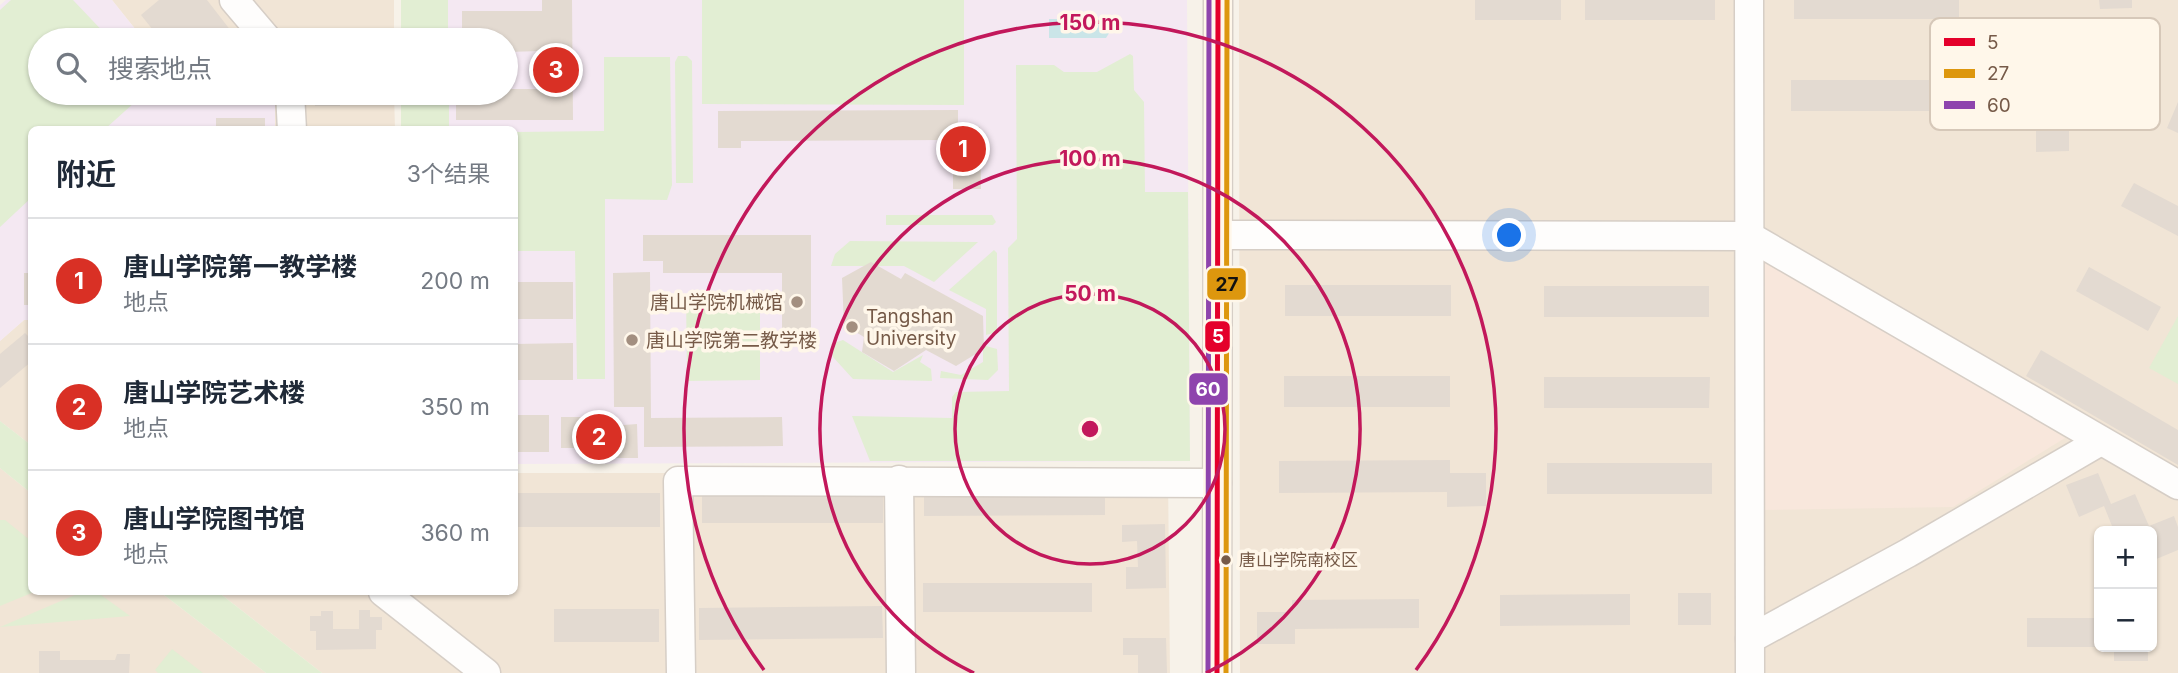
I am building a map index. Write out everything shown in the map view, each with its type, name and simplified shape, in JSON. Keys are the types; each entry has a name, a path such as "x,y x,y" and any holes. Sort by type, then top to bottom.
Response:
{"street":[{"path":"234,0 258,28"},
{"path":"1217,673 1218,0"},
{"path":"1749,0 1750,673"},
{"path":"291,105 292,126"},
{"path":"1219,235 1749,236 2099,442 2178,485"},
{"path":"1750,639 1932,539 2099,442"},
{"path":"899,480 901,673"},
{"path":"681,673 678,481 1217,483"},
{"path":"387,595 486,673"}],"shaded area":[{"path":"6,0 112,0 134,28 28,28 28,105 275,105 275,126 28,126 28,320 24,320 0,341 0,5"},
{"path":"112,0 394,0 394,28 134,28"},
{"name":"Tangshan University","path":"401,0 1187,0 1190,461 518,464 518,126 401,126 401,105 518,105 518,28 401,28"},
{"path":"1239,0 2178,0 2178,673 1240,673"},
{"path":"274,105 394,105 395,126 275,126"},
{"path":"1762,250 2065,438 1953,507 1759,510"},
{"path":"24,320 28,320 28,443 0,421 0,341"},
{"path":"0,468 28,491 28,595 164,595 266,673 0,673"},
{"path":"518,473 1168,473 1170,673 322,673 222,595 518,595"}],"green space":[{"path":"11,0 73,0 100,28 28,28 28,105 132,105 108,126 28,126 28,201 0,227 0,10"},
{"path":"401,0 448,0 448,28 401,28"},
{"path":"702,0 964,0 964,105 702,104"},
{"path":"1130,54 1133,56 1134,90 1144,102 1145,192 1188,192 1190,461 870,461 852,416 952,418 952,397 956,392 1009,391 1008,248 1017,239 1016,65 1054,65 1064,72 1097,72"},
{"path":"678,56 687,56 692,61 693,183 676,183 675,62"},
{"path":"604,57 670,57 672,185 667,200 605,199 605,379 577,379 575,251 518,251 518,132 604,131"},
{"path":"401,105 449,105 449,126 401,126"},
{"path":"886,215 992,215 996,222 993,225 886,225"},
{"path":"850,241 978,242 934,282 904,266 831,266 835,254"},
{"path":"994,250 997,253 997,332 986,335 986,309 949,290"},
{"path":"760,293 760,380 687,381 686,294"},
{"path":"2178,316 2178,384 2149,368"},
{"path":"843,340 893,372 923,355 920,362 931,369 932,381 853,379 833,357 831,344"},
{"path":"986,346 997,349 998,370 988,380 940,378 941,371 961,375 983,362 983,348"},
{"path":"0,421 28,443 28,491 0,468"},
{"path":"0,520 5,520 28,539 28,594 0,606"},
{"path":"75,595 101,595 130,616 0,627"},
{"path":"164,595 222,595 322,673 266,673"},
{"path":"172,649 203,673 158,673 155,670"}],"water":[{"path":"1049,19 1105,19 1111,30 1106,38 1049,38"}],"building":[{"path":"159,0 207,0 229,28 151,28 141,15"},
{"path":"542,0 572,0 573,120 456,120 456,105 518,105 518,89 540,89 540,51 518,52 518,28 462,28 462,11 542,11"},
{"path":"1475,0 1561,0 1561,20 1475,20"},
{"path":"1585,0 1715,0 1715,20 1585,20"},
{"path":"1794,0 1959,0 1959,18 1794,19"},
{"path":"2099,0 2132,0 2132,8 2100,9"},
{"path":"1791,80 1930,80 1930,111 1791,111"},
{"path":"2178,102 2178,133 2167,128"},
{"path":"958,110 958,127 980,127 981,189 953,189 953,150 945,150 945,140 741,141 741,148 718,148 718,111"},
{"path":"216,118 265,118 265,126 216,126"},
{"path":"2036,130 2069,130 2069,151 2036,152"},
{"path":"2134,183 2178,206 2178,236 2121,206"},
{"name":"唐山学院机械馆","path":"643,235 811,235 811,331 782,331 782,273 663,273 663,261 643,261"},
{"path":"871,262 901,279 905,273 983,316 984,349 956,366 926,350 894,371 862,352 864,337 844,325 842,278"},
{"path":"2089,267 2161,307 2148,331 2076,291"},
{"name":"唐山学院第二教学楼","path":"650,272 651,418 782,417 783,446 644,447 644,407 614,407 613,273"},
{"path":"24,273 28,273 28,305 24,305"},
{"path":"518,282 573,282 573,319 518,319"},
{"path":"1285,285 1451,285 1451,316 1285,316"},
{"path":"1544,286 1709,286 1709,317 1544,317"},
{"path":"25,333 28,336 28,364 0,388 0,354"},
{"path":"573,343 573,380 518,380 518,344"},
{"path":"2041,350 2178,430 2178,465 2026,376"},
{"path":"1284,376 1450,376 1450,407 1284,407"},
{"path":"1544,377 1710,377 1709,408 1544,408"},
{"path":"518,415 549,415 549,452 518,452"},
{"path":"561,417 611,417 611,426 637,424 638,458 607,458 607,448 561,448"},
{"path":"1450,460 1450,473 1486,473 1486,506 1447,507 1447,492 1279,493 1279,461"},
{"path":"1547,463 1712,463 1712,494 1547,494"},
{"path":"2098,473 2111,504 2135,494 2149,526 2112,526 2104,506 2079,517 2066,485"},
{"path":"1105,489 1105,515 924,516 924,491"},
{"path":"518,493 660,493 660,527 518,527"},
{"path":"702,494 883,494 883,523 702,523"},
{"path":"2174,516 2178,527 2178,550 2157,559 2157,526 2149,526"},
{"path":"1165,524 1166,588 1126,589 1126,567 1138,567 1137,541 1122,542 1122,525"},
{"path":"923,583 1092,583 1092,612 923,612"},
{"path":"1678,593 1711,593 1711,625 1678,625"},
{"path":"1630,594 1630,625 1500,626 1500,595"},
{"path":"1419,599 1419,628 1295,629 1295,644 1257,644 1257,612 1292,612 1292,600"},
{"path":"882,606 883,638 699,640 699,608"},
{"path":"554,609 659,609 659,642 554,642"},
{"path":"359,610 370,610 370,617 382,617 382,630 376,630 376,649 316,650 316,631 310,631 310,616 321,616 321,611 333,611 333,629 359,629"},
{"path":"2027,618 2094,618 2094,647 2027,647"},
{"path":"1123,638 1166,638 1167,673 1138,673 1138,655 1123,655"},
{"path":"39,651 60,651 60,660 115,660 117,654 130,654 129,673 39,673"},
{"path":"2114,652 2148,652 2148,661 2114,661"}],"transit line":[{"name":"60","path":"1208,673 1209,0"},
{"name":"5","path":"1217,673 1218,0"},
{"name":"27","path":"1226,673 1227,0"}],"place":[{"name":"唐山学院图书馆","path":"556,70"},
{"name":"唐山学院第一教学楼","path":"963,149"},
{"name":"唐山学院机械馆","path":"797,302"},
{"name":"Tangshan University","path":"852,327"},
{"name":"唐山学院第二教学楼","path":"632,340"},
{"name":"唐山学院艺术楼","path":"599,437"},
{"name":"唐山学院南校区","path":"1226,560"}]}
